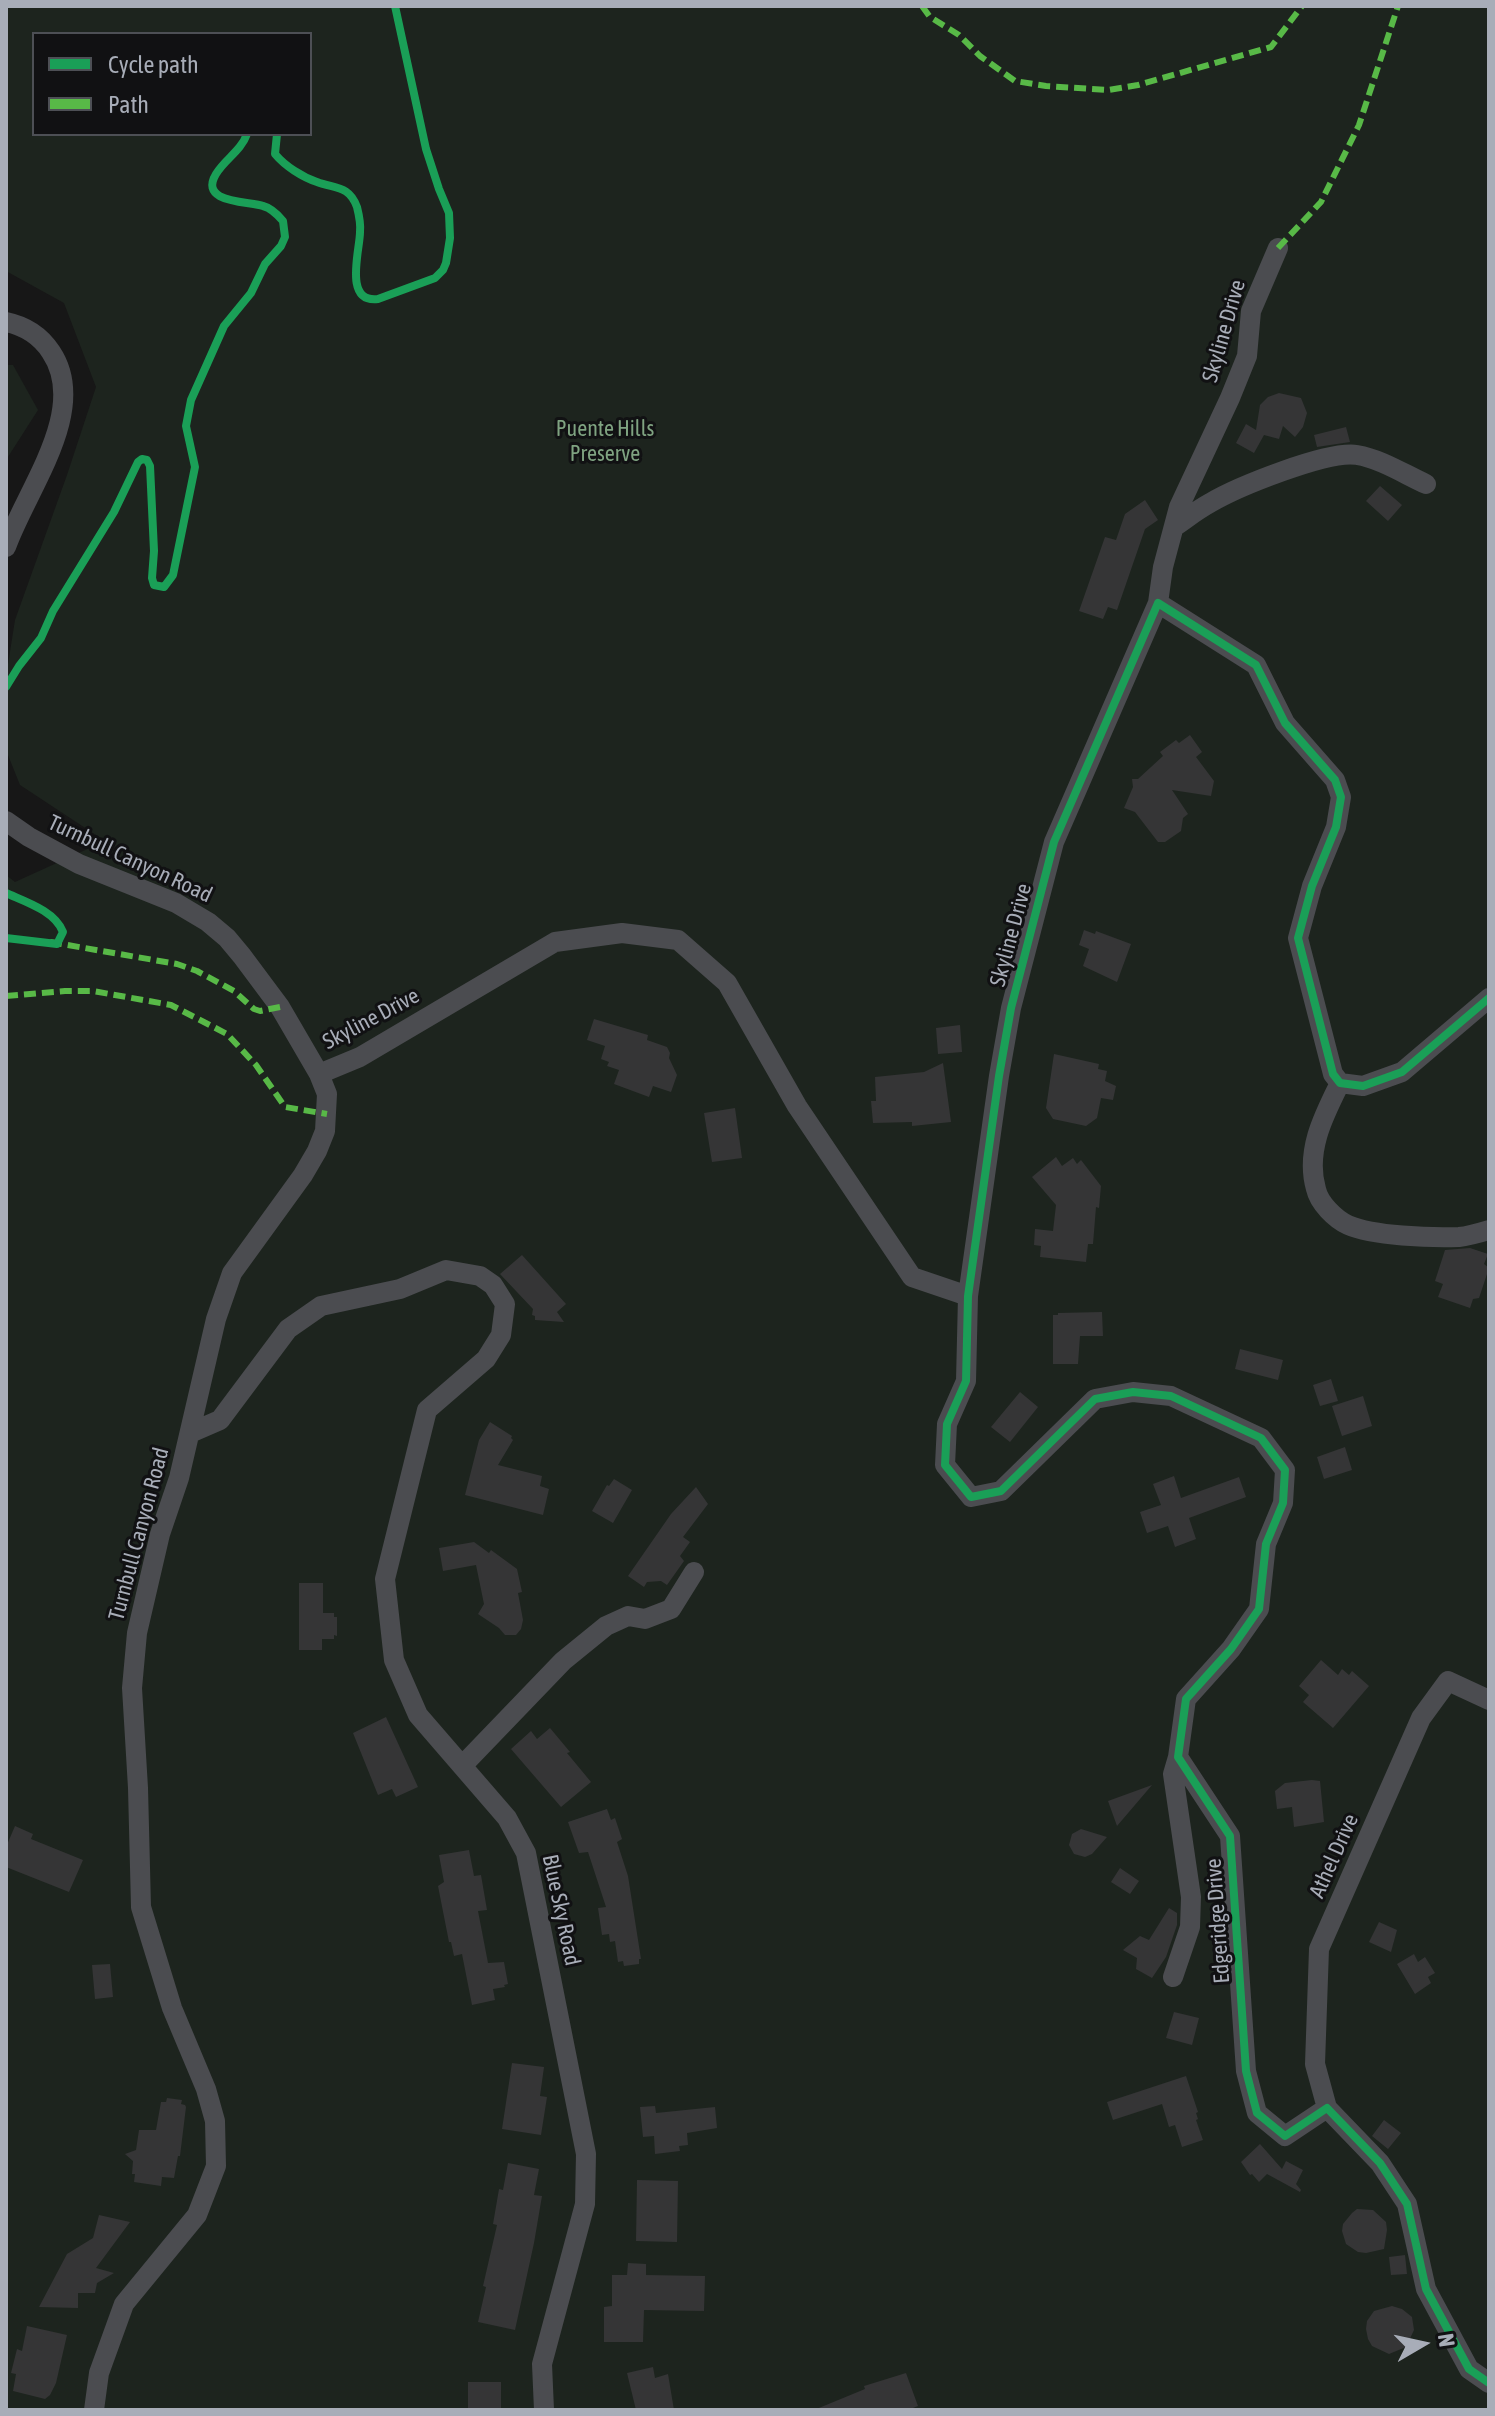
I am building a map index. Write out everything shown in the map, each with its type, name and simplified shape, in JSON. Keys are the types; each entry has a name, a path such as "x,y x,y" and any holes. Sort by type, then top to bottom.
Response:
{"street":[{"name":"Skyline Drive","path":"319,1074 360,1057 555,942 622,933 678,940 727,983 797,1106 912,1277 968,1296 1011,1008 1054,842 1158,603 1163,567 1184,492 1247,356 1251,311 1278,248"},
{"path":"6,322 18,324 43,341 59,367 64,396 59,426 6,547"},
{"path":"1174,527 1210,503 1242,487 1340,455 1354,454 1372,459 1426,484"},
{"path":"1158,603 1256,665 1285,723 1335,780 1341,797 1336,827 1312,886 1298,938 1333,1074 1340,1083 1363,1086 1402,1072 1489,998"},
{"name":"Turnbull Canyon Road","path":"6,821 79,864 176,903 208,922 227,938 290,1023 327,1094 325,1131 317,1151 232,1273 216,1319 179,1478 160,1534 141,1619 132,1688 141,1907 172,2008 206,2089 215,2121 216,2166 197,2215 124,2304 99,2373 94,2410"},
{"path":"1340,1083 1322,1119 1312,1165 1316,1191 1329,1211 1348,1225 1397,1236 1460,1237 1489,1230"},
{"name":"Blue Sky Road","path":"190,1433 220,1420 288,1329 321,1306 400,1289 446,1270 480,1276 493,1285 505,1304 501,1335 486,1359 427,1410 385,1579 394,1660 418,1715 507,1818 526,1853 586,2154 585,2204 542,2364 544,2410"},
{"path":"968,1296 966,1381 947,1424 945,1465 971,1497 1001,1491 1095,1399 1133,1392 1171,1396 1261,1438 1285,1470 1283,1503 1266,1544 1259,1609 1231,1649 1186,1699 1173,1774 1191,1897 1190,1927 1173,1977"},
{"path":"462,1766 563,1661 606,1626 628,1616 645,1619 671,1609 694,1572"},
{"name":"Athel Drive","path":"1327,2108 1315,2064 1319,1949 1421,1718 1448,1681 1489,1700"},
{"name":"Edgeridge Drive","path":"1178,1757 1230,1836 1246,2071 1257,2113 1285,2136 1327,2108"},
{"path":"1327,2108 1380,2163 1407,2204 1426,2289 1469,2369 1489,2383"}],"green space":[{"name":"Puente Hills Preserve","path":"6,6 1489,6 1489,2410 6,2410 6,875 15,882 105,841 20,785 6,750 6,677 15,620 96,387 64,303 6,271"},
{"path":"6,365 13,365 38,410 6,460"}],"building":[{"path":"1279,393 1301,398 1307,413 1303,427 1295,437 1283,426 1279,439 1264,435 1254,453 1236,443 1246,424 1256,430 1260,405 1268,397"},
{"path":"1346,427 1350,442 1317,447 1314,435"},
{"path":"1380,486 1402,505 1388,521 1366,501"},
{"path":"1145,500 1158,520 1145,529 1117,610 1108,607 1103,619 1079,611 1105,537 1116,540 1125,514"},
{"path":"1190,735 1202,752 1196,757 1214,781 1211,796 1172,790 1188,814 1183,818 1181,831 1165,842 1158,842 1135,812 1124,808 1133,787 1132,779 1138,779 1163,756 1160,752 1176,740 1179,743"},
{"path":"1084,930 1095,934 1096,931 1131,944 1117,982 1083,966 1089,949 1079,945"},
{"path":"594,1019 648,1035 647,1040 667,1047 677,1075 671,1092 653,1086 649,1097 614,1084 619,1070 607,1066 609,1062 601,1059 605,1046 587,1040"},
{"path":"960,1025 962,1052 938,1054 936,1028"},
{"path":"1054,1054 1099,1064 1098,1069 1107,1071 1105,1081 1116,1086 1113,1100 1101,1098 1097,1118 1086,1126 1053,1119 1046,1108"},
{"path":"943,1063 951,1122 912,1126 912,1122 873,1123 871,1101 876,1101 875,1077 924,1072"},
{"path":"735,1108 742,1158 712,1162 704,1113"},
{"path":"1056,1157 1062,1166 1073,1158 1077,1164 1081,1160 1101,1186 1093,1244 1088,1244 1086,1262 1040,1257 1041,1246 1034,1245 1035,1229 1053,1231 1056,1205 1032,1177"},
{"path":"1470,1248 1488,1254 1484,1264 1489,1268 1479,1298 1473,1299 1470,1308 1438,1297 1443,1284 1435,1281 1445,1250"},
{"path":"522,1255 566,1304 557,1312 564,1322 535,1320 533,1309 500,1274"},
{"path":"1102,1312 1103,1336 1080,1336 1078,1364 1053,1364 1053,1315"},
{"path":"1240,1349 1283,1360 1278,1380 1235,1369"},
{"path":"1331,1379 1338,1401 1320,1406 1313,1385"},
{"path":"1020,1392 1038,1407 1010,1442 991,1427"},
{"path":"1363,1396 1372,1426 1342,1436 1332,1406"},
{"path":"490,1422 512,1436 513,1440 498,1465 542,1476 540,1486 549,1489 543,1515 465,1495 479,1440"},
{"path":"1345,1447 1352,1470 1324,1479 1317,1457"},
{"path":"1174,1476 1181,1498 1239,1477 1246,1497 1189,1518 1196,1539 1175,1547 1168,1526 1147,1533 1140,1512 1161,1505 1153,1484"},
{"path":"614,1479 632,1490 613,1523 592,1511"},
{"path":"696,1487 708,1504 683,1537 690,1542 680,1556 684,1561 667,1585 661,1581 647,1582 644,1587 628,1576 671,1514"},
{"path":"474,1542 517,1569 523,1620 516,1635 505,1635 478,1614 484,1604 476,1565 443,1571 439,1548"},
{"path":"299,1583 323,1583 323,1613 334,1613 337,1617 337,1636 322,1639 322,1650 299,1650"},
{"path":"1321,1660 1338,1675 1342,1669 1349,1675 1352,1671 1369,1686 1333,1728 1303,1702 1309,1695 1299,1686"},
{"path":"386,1717 418,1787 396,1797 392,1789 378,1795 353,1733"},
{"path":"550,1728 591,1782 561,1807 511,1749 531,1731 537,1739"},
{"path":"1320,1781 1324,1822 1294,1827 1292,1807 1277,1809 1275,1791 1285,1783"},
{"path":"1152,1785 1117,1826 1108,1801"},
{"path":"607,1809 611,1820 615,1818 622,1839 617,1842 628,1876 641,1959 639,1964 624,1966 623,1961 618,1962 615,1941 610,1942 609,1934 602,1935 598,1908 606,1907 588,1852 579,1853 568,1822"},
{"path":"15,1826 33,1834 31,1839 83,1860 69,1892 6,1867 6,1847"},
{"path":"1081,1829 1107,1837 1092,1854 1085,1857 1074,1854 1069,1845 1072,1834"},
{"path":"469,1850 474,1876 481,1875 487,1910 478,1911 488,1963 504,1962 508,1984 493,1989 495,2000 472,2005 462,1954 454,1956 449,1942 438,1886 444,1882 439,1855"},
{"path":"1120,1868 1139,1881 1130,1894 1111,1882"},
{"path":"1169,1908 1177,1913 1177,1925 1166,1957 1152,1978 1136,1969 1137,1958 1123,1950 1140,1936 1149,1940"},
{"path":"1379,1922 1397,1930 1391,1952 1369,1942"},
{"path":"1414,1954 1418,1962 1425,1957 1435,1973 1428,1977 1431,1983 1415,1994 1397,1964"},
{"path":"110,1964 113,1997 95,1999 92,1965"},
{"path":"1174,2012 1199,2018 1192,2045 1166,2038"},
{"path":"512,2063 544,2067 540,2096 547,2097 541,2135 502,2129"},
{"path":"1186,2076 1203,2140 1182,2147 1175,2125 1169,2127 1162,2104 1113,2120 1107,2102"},
{"path":"167,2098 182,2100 181,2104 186,2107 174,2178 162,2177 161,2186 134,2182 133,2161 125,2154 136,2150 139,2130 156,2130 161,2102 166,2102"},
{"path":"655,2106 656,2113 715,2107 717,2128 687,2133 688,2145 679,2146 680,2151 655,2154 654,2136 643,2137 640,2107"},
{"path":"1384,2120 1401,2133 1388,2149 1372,2136"},
{"path":"1260,2144 1282,2169 1286,2161 1303,2170 1296,2184 1300,2192 1267,2174 1259,2182 1250,2175 1241,2162"},
{"path":"508,2163 539,2169 534,2195 542,2196 515,2330 478,2322 497,2225 493,2224 499,2189 503,2190"},
{"path":"637,2180 678,2181 677,2242 636,2241"},
{"path":"1357,2209 1373,2210 1386,2222 1384,2249 1358,2252 1346,2244 1343,2224"},
{"path":"99,2215 130,2222 96,2268 114,2273 97,2283 95,2293 78,2293 78,2308 39,2307 67,2254 93,2238"},
{"path":"1405,2255 1407,2274 1391,2275 1389,2257"},
{"path":"628,2263 646,2264 646,2275 705,2276 704,2311 644,2310 643,2342 604,2342 604,2307 612,2306 612,2275 627,2275"},
{"path":"1392,2306 1412,2317 1414,2330 1406,2347 1389,2354 1372,2346 1366,2329 1374,2311"},
{"path":"27,2326 67,2335 56,2383 45,2399 13,2391 16,2374 11,2373 17,2349 22,2351"},
{"path":"653,2367 655,2378 668,2374 674,2410 636,2410 627,2373"},
{"path":"906,2373 918,2406 908,2410 814,2410 865,2389 864,2386"},
{"path":"468,2382 501,2382 501,2410 468,2410"}],"marked path":[{"path":"922,6 930,17 959,35 980,56 1015,81 1108,90 1138,85 1271,47 1302,6"},
{"path":"1278,248 1321,202 1359,125 1398,6"},
{"path":"50,942 177,964 234,991 254,1009 260,1011 280,1007"},
{"path":"6,996 93,991 171,1005 227,1034 256,1065 285,1107 327,1114"}],"cycle path":[{"path":"277,136 275,154 284,163 317,182 346,191 354,200 360,222 356,274 360,293 367,298 378,299 435,278 443,270 450,238 449,213 426,149 395,6"},
{"path":"6,687 41,638 53,611 114,512 142,459 147,460 150,466 154,585 164,587 173,575 195,467 186,426 191,400 224,326 251,293 265,264 285,237 283,221 272,210 228,199 214,191 212,184 216,174 246,136"},
{"path":"1489,998 1402,1072 1363,1086 1340,1083 1333,1074 1298,938 1312,886 1336,827 1341,797 1335,780 1285,723 1256,665 1158,603 1054,842 1011,1008 968,1296 966,1381 947,1424 945,1465 971,1497 1001,1491 1095,1399 1133,1392 1171,1396 1261,1438 1285,1470 1283,1503 1266,1544 1259,1609 1231,1649 1186,1699 1178,1757 1230,1836 1246,2071 1257,2113 1285,2136 1327,2108 1380,2163 1407,2204 1426,2289 1469,2369 1489,2383"},
{"path":"6,893 47,913 63,932 57,944 6,938"}]}
